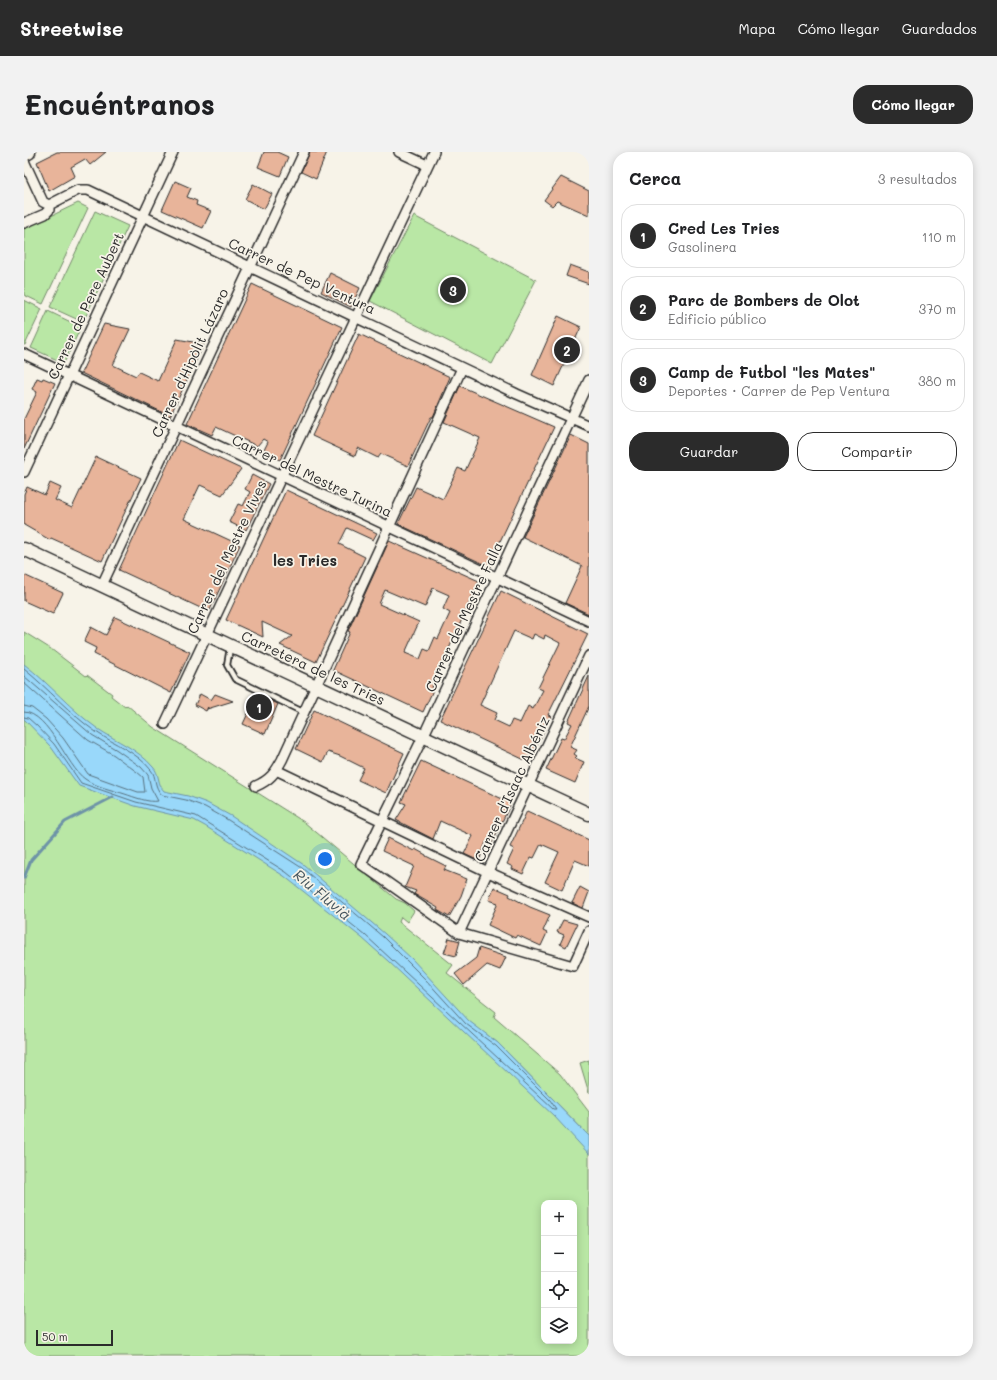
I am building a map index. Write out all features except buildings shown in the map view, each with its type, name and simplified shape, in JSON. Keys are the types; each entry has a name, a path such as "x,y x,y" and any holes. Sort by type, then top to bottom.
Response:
{"main road":[{"path":"24,154 28,152"}],"street":[{"name":"Carrer de Pere Aubert","path":"24,472 173,152"},
{"name":"Carrer d'Hipòlit Lázaro","path":"102,586 304,152"},
{"path":"399,152 427,165"},
{"name":"Carrer del Mestre Vives","path":"165,724 434,152"},
{"path":"24,161 38,194 43,202 49,205"},
{"name":"Carrer de Pep Ventura","path":"24,223 45,214 49,210 49,205 78,190 88,190 462,368 589,426"},
{"name":"Carrer del Mestre Turina","path":"24,354 280,477 589,621"},
{"path":"256,786 266,782 276,770 462,368"},
{"name":"Carrer del Mestre Falla","path":"459,933 361,864 423,737 589,380"},
{"name":"Carretera de les Tries","path":"24,549 589,814"},
{"name":"Carrer d'Isaac Albéniz","path":"459,933 589,656"},
{"path":"276,770 488,872 589,917"},
{"path":"459,933 573,966 589,931"}],"lane":[{"path":"231,646 227,665 235,679 303,712"}],"green space":[{"path":"78,203 88,208 43,304 24,295 24,229"},
{"path":"95,211 128,226 83,322 50,307"},
{"path":"414,216 536,280 492,364 370,301"},
{"path":"24,300 42,309 25,345 24,345"},
{"path":"48,311 81,327 64,363 31,348"},
{"path":"24,632 51,649 86,676 87,675 112,694 111,696 125,707 127,705 153,727 304,822 396,899 405,903 414,911 407,922 401,917 399,922 453,965 447,973 496,1012 494,1017 560,1074 589,1112 589,1136 498,1043 487,1035 589,1149 589,1356 24,1356"},
{"path":"589,1060 589,1093 580,1063"}],"water":[{"name":"Riu Fluvià","path":"24,664 88,722 141,755 155,770 160,785 164,791 188,796 207,803 231,816 304,865 385,934 412,959 469,1021 498,1043 589,1136 589,1154 554,1116 388,961 362,938 284,876 194,820 135,806 79,786 51,747 24,719"}],"waterway":[{"path":"24,878 31,860 65,822 113,797"}],"place":[{"name":"Camp de Futbol \"les Mates\"","path":"453,290"},
{"name":"Parc de Bombers de Olot","path":"567,350"},
{"name":"Cred Les Tries","path":"259,707"}],"district":[{"name":"les Tries","path":"305,561"}]}
